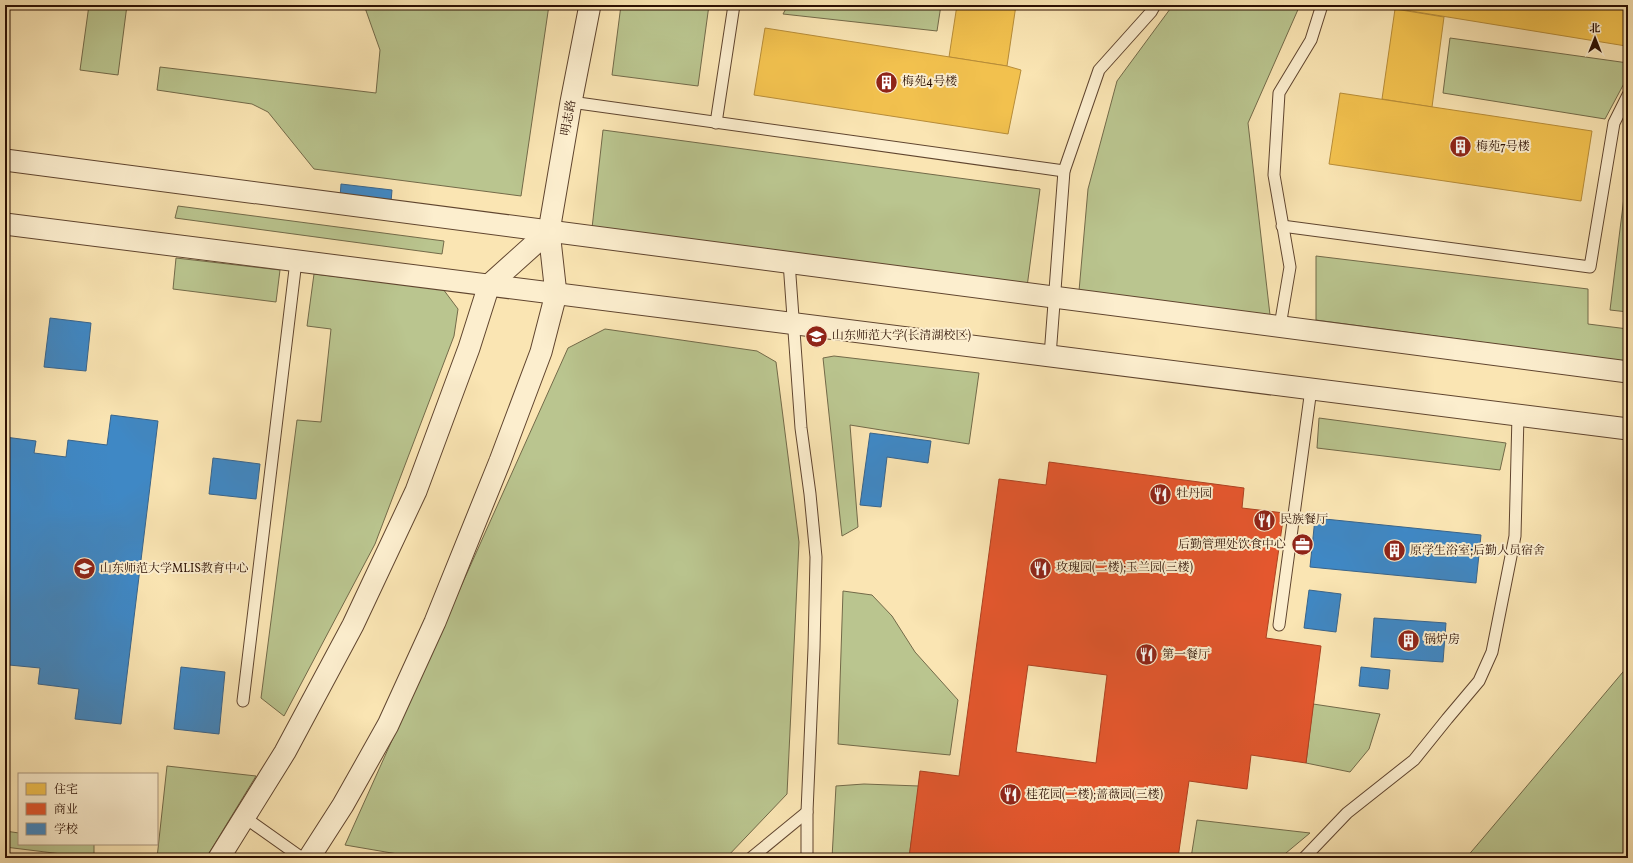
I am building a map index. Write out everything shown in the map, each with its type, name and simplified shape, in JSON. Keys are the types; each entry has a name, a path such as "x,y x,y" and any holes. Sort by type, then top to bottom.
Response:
{"street":[{"name":"明志路","path":"556,294 549,231 571,102 590,5"},
{"path":"5,160 1628,372"},
{"path":"5,224 1628,430"},
{"path":"219,858 285,752 353,625 416,491 469,348 489,285 549,231"},
{"path":"309,858 343,805 388,725 435,622 500,461 541,352 556,294"}],"lane":[{"path":"716,122 734,5"},
{"path":"1050,356 1064,171 1099,70 1152,12 1155,5"},
{"path":"1280,326 1290,267 1274,175 1279,92 1311,40 1322,5"},
{"path":"1282,226 1590,267 1614,123 1628,96"},
{"path":"571,102 1064,171"},
{"path":"243,701 296,261"},
{"path":"789,262 801,428 810,494 816,557 814,648 807,812 807,858"},
{"path":"1279,625 1311,389"},
{"path":"1304,858 1347,813 1414,760 1447,718 1479,681 1492,652 1515,536 1518,415"},
{"path":"751,858 807,812"},
{"path":"244,817 302,858"}],"green space":[{"path":"89,5 127,5 118,75 80,70"},
{"path":"364,5 549,5 521,196 314,169 268,112 252,104 157,90 160,67 376,93 380,50"},
{"path":"621,5 709,5 698,86 612,75"},
{"path":"788,5 941,5 937,31 783,14"},
{"path":"1173,5 1300,5 1248,123 1270,315 1079,291 1088,189 1117,81"},
{"path":"1450,38 1628,63 1628,76 1605,119 1443,93"},
{"path":"603,130 1040,189 1027,287 591,237"},
{"path":"1628,165 1628,312 1610,310"},
{"path":"178,206 444,241 442,254 175,218"},
{"path":"1316,256 1588,289 1588,324 1628,329 1628,362 1316,320"},
{"path":"176,258 280,270 276,302 173,289"},
{"path":"314,274 443,289 458,309 454,336 375,544 284,716 261,698 297,420 321,422 331,329 307,326"},
{"path":"605,329 757,351 776,362 799,542 787,794 726,858 421,858 345,845 568,348"},
{"path":"834,356 979,373 969,444 850,425 858,527 842,536 823,358"},
{"path":"1319,418 1506,443 1500,470 1317,448"},
{"path":"843,591 872,595 892,616 915,652 958,700 950,755 838,744"},
{"path":"1628,666 1628,858 1466,858 1489,831"},
{"path":"1313,704 1380,714 1369,749 1350,772 1306,763"},
{"path":"167,766 256,776 206,858 157,858"},
{"path":"864,784 919,786 909,858 832,858 836,786"},
{"path":"1197,820 1310,833 1280,858 1191,858"},
{"path":"5,831 18,833 18,845 94,845 94,858 5,847"}],"building: 住宅":[{"path":"957,5 1016,5 1007,66 949,57"},
{"path":"1380,5 1628,5 1628,32 1626,46"},
{"path":"1395,9 1444,17 1432,107 1382,99"},
{"name":"梅苑4号楼","path":"765,28 1007,66 1021,70 1008,134 754,95"},
{"name":"梅苑7号楼","path":"1340,93 1592,131 1581,201 1329,164"}],"building: 商业":[{"name":"第一餐厅","path":"1049,462 1244,488 1242,508 1284,513 1266,638 1321,646 1306,763 1251,755 1247,789 1189,781 1178,858 909,858 920,771 959,776 999,479 1046,485","holes":["1028,665 1107,675 1096,763 1016,752"]}],"building: 学校":[{"path":"341,184 392,190 391,202 340,197"},
{"path":"50,318 91,323 86,371 44,367"},
{"path":"111,415 158,421 121,724 75,719 79,689 38,684 40,668 9,665 5,684 5,437 36,441 34,453 66,457 68,440 107,445"},
{"path":"870,433 931,441 928,463 887,457 881,507 860,505"},
{"path":"213,458 260,464 256,499 209,494"},
{"name":"原学生浴室;后勤人员宿舍","path":"1315,518 1481,535 1476,583 1310,567"},
{"path":"1309,590 1341,594 1336,632 1304,628"},
{"name":"锅炉房","path":"1374,618 1446,623 1443,662 1371,657"},
{"path":"181,667 225,672 219,734 174,729"},
{"path":"1361,667 1390,670 1388,689 1359,686"}],"place":[{"name":"梅苑4号楼","path":"887,82"},
{"name":"梅苑7号楼","path":"1461,147"},
{"name":"山东师范大学(长清湖校区)","path":"816,336"},
{"name":"牡丹园","path":"1161,494"},
{"name":"民族餐厅","path":"1264,520"},
{"name":"后勤管理处饮食中心","path":"1302,545"},
{"name":"原学生浴室;后勤人员宿舍","path":"1395,551"},
{"name":"玫瑰园(二楼);玉兰园(三楼)","path":"1040,568"},
{"name":"山东师范大学MLIS教育中心","path":"85,569"},
{"name":"锅炉房","path":"1408,640"},
{"name":"第一餐厅","path":"1147,655"},
{"name":"桂花园(二楼);蔷薇园(三楼)","path":"1011,795"}]}
